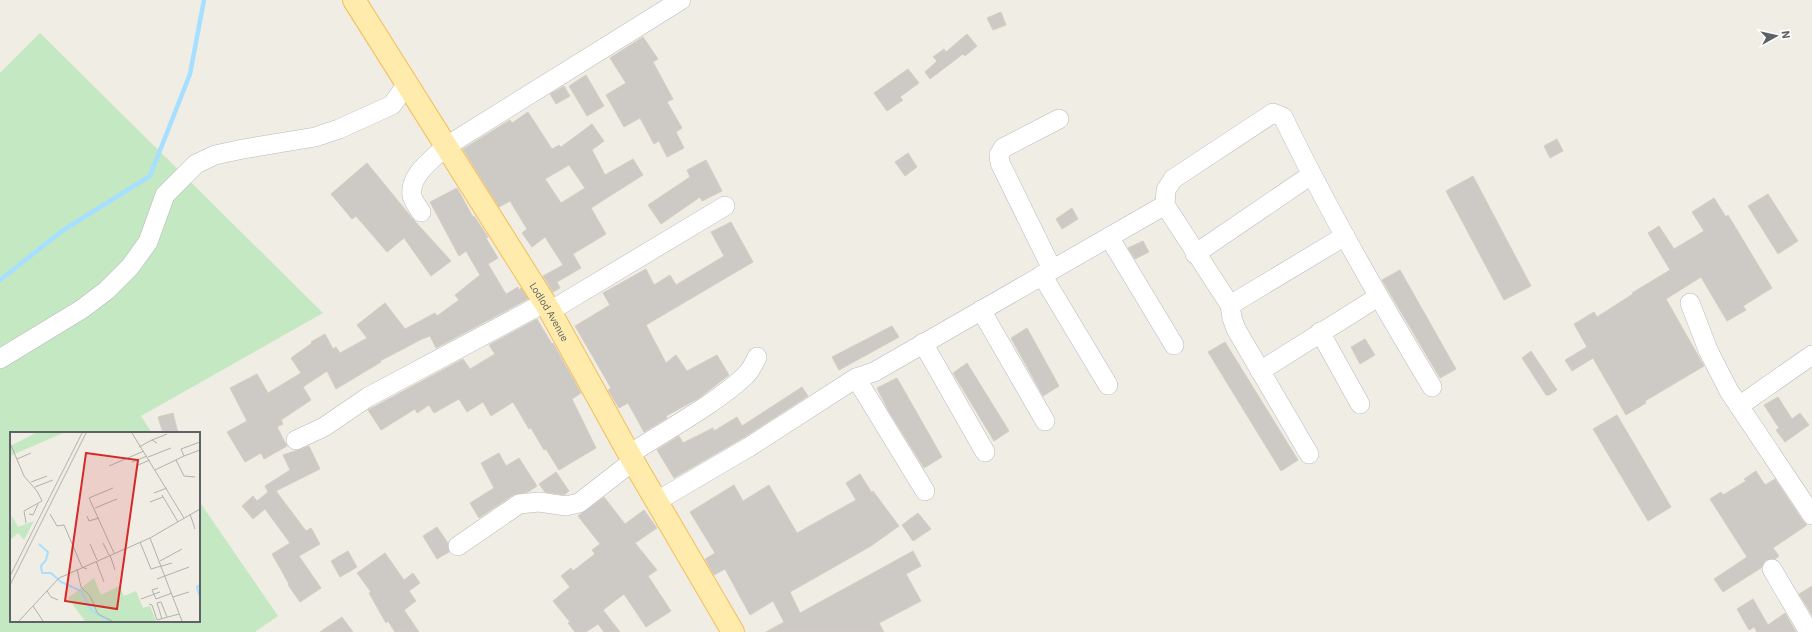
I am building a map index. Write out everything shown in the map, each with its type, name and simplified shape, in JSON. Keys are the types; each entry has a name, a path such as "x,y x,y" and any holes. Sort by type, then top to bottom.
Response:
{"main road":[{"name":"Lodlod Avenue","path":"354,0 547,307 631,457 733,632"}],"street":[{"path":"421,212 411,196 412,186 418,174 445,147 681,0"},
{"path":"0,359 82,309 107,290 130,267 148,242 165,195 196,164 215,155 315,137 340,128 392,105 407,84"},
{"path":"1309,454 1236,329 1232,318 1230,305 1195,254 1165,205 1166,190 1173,179 1272,113 1283,117 1311,175 1378,297 1432,387"},
{"path":"1059,119 1003,148 999,156 1000,163 1047,272 1108,385"},
{"path":"1195,254 1311,175"},
{"path":"660,505 751,451 874,372 1165,205"},
{"path":"296,440 324,428 368,397 547,307 725,206"},
{"path":"1230,305 1345,236"},
{"path":"1109,237 1174,344"},
{"path":"1260,371 1378,297"},
{"path":"1690,303 1708,350 1729,391 1812,515"},
{"path":"981,310 1045,421"},
{"path":"1320,332 1360,404"},
{"path":"923,343 985,452"},
{"path":"1739,406 1812,354"},
{"path":"458,546 519,504 539,502 566,506 579,503 631,457 712,401 745,376 757,357"},
{"path":"859,383 925,492"},
{"path":"1772,569 1809,632"}],"green space":[{"path":"40,33 323,313 141,416 151,432 10,432 10,622 200,622 200,502 278,616 255,632 0,632 0,73"}],"building":[{"path":"1001,12 1006,25 993,30 987,18"},
{"path":"967,34 977,46 965,56 963,54 930,79 925,72 937,61 933,57 944,49 946,52"},
{"path":"643,37 658,59 653,62 673,99 667,102 682,128 676,132 684,148 667,157 659,141 654,144 640,118 624,127 606,95 626,83 610,58"},
{"path":"908,69 919,83 900,97 903,100 887,111 874,93"},
{"path":"586,75 604,106 587,116 569,86"},
{"path":"564,86 570,96 556,104 550,94"},
{"path":"528,112 552,149 559,145 561,147 592,124 604,141 592,150 605,175 633,159 643,175 591,208 606,234 573,254 581,268 557,282 560,288 553,292 543,276 563,265 545,237 532,247 522,233 527,229 510,201 499,207 463,149 510,120 512,123","holes":["569,165 585,188 561,203 545,179"]},
{"path":"1557,139 1563,151 1550,158 1544,146"},
{"path":"908,153 917,167 905,176 895,162"},
{"path":"706,160 722,191 702,201 700,197 661,224 648,205 690,177 687,170"},
{"path":"367,163 412,218 451,261 431,276 404,238 387,252 356,216 352,219 331,194"},
{"path":"1473,176 1531,286 1504,300 1446,191"},
{"path":"457,188 473,217 474,216 488,237 486,238 498,258 488,264 506,294 518,287 519,290 521,288 528,299 436,348 430,336 422,339 380,361 381,362 336,389 327,371 303,387 311,400 281,420 283,424 277,427 287,446 264,459 261,453 245,462 227,432 247,421 230,388 257,374 268,393 301,373 291,358 312,343 311,342 325,334 333,349 336,347 340,353 367,338 357,325 385,303 405,329 435,313 437,316 459,300 455,295 480,275 466,251 459,256 430,202"},
{"path":"1768,194 1798,241 1778,254 1748,206"},
{"path":"1714,198 1726,217 1728,215 1772,288 1743,306 1746,310 1727,321 1701,277 1666,299 1704,366 1645,401 1646,403 1626,415 1593,358 1572,371 1565,360 1587,347 1574,324 1594,312 1597,317 1633,294 1632,293 1670,270 1648,233 1659,226 1674,249 1704,231 1692,212"},
{"path":"1072,208 1078,219 1062,229 1056,219"},
{"path":"731,222 753,262 646,325 666,363 676,355 687,371 717,355 729,375 699,398 666,416 667,418 644,432 628,403 619,408 608,390 611,388 575,326 610,305 603,293 646,269 654,285 670,275 676,285 724,256 711,232"},
{"path":"1143,241 1149,252 1135,259 1128,248"},
{"path":"1400,270 1456,369 1440,378 1382,280"},
{"path":"537,319 552,344 553,343 581,393 572,399 596,448 559,470 546,449 544,450 531,428 529,429 513,402 491,416 483,402 467,412 459,399 434,413 429,405 417,413 415,409 381,430 368,410 463,359 470,369 495,354 489,345"},
{"path":"892,326 899,337 839,370 832,357"},
{"path":"1027,328 1059,386 1043,396 1011,338"},
{"path":"1365,339 1375,355 1360,364 1351,347"},
{"path":"1225,342 1298,460 1281,471 1208,352"},
{"path":"1531,351 1557,390 1549,395 1546,395 1522,358"},
{"path":"967,363 1009,431 994,441 953,373"},
{"path":"897,378 942,457 924,468 888,410 877,388"},
{"path":"802,387 808,396 743,438 674,478 657,450 679,436 683,443 713,428 714,431 737,417 742,426"},
{"path":"1778,397 1792,419 1800,413 1809,425 1785,442 1776,430 1779,428 1764,405"},
{"path":"173,413 178,432 163,432 158,417"},
{"path":"1617,415 1671,507 1648,521 1593,429"},
{"path":"309,446 320,469 276,491 306,531 311,528 320,544 299,556 321,588 300,602 288,585 289,584 272,554 290,543 265,509 253,519 242,506 253,496 257,501 268,492 265,486 290,470 283,455"},
{"path":"499,453 506,466 519,458 537,486 528,492 513,495 479,518 470,503 494,488 481,463"},
{"path":"1756,471 1765,485 1775,479 1807,525 1773,548 1779,556 1775,559 1766,560 1761,568 1723,592 1714,579 1747,557 1710,499 1721,492 1723,495 1746,481 1744,479"},
{"path":"556,472 569,491 564,495 545,492 539,484"},
{"path":"860,474 872,493 873,491 899,526 871,546 790,592 800,613 913,551 921,566 906,574 921,601 879,623 884,632 766,632 784,622 773,601 750,615 725,569 714,575 705,559 715,553 690,512 734,485 743,501 769,485 797,533 856,500 846,483"},
{"path":"604,497 625,524 644,510 657,528 635,543 657,570 648,576 671,611 646,627 624,594 603,610 620,632 604,632 598,624 586,632 575,632 568,623 570,622 553,601 570,587 561,576 571,568 573,571 595,554 592,550 600,544 578,516"},
{"path":"918,513 931,529 913,541 902,525"},
{"path":"437,527 448,543 449,552 437,559 423,536"},
{"path":"348,551 357,567 340,577 331,561"},
{"path":"385,553 404,580 413,573 420,583 409,591 416,601 404,610 419,632 395,632 388,621 386,623 369,593 371,592 357,573"},
{"path":"1812,586 1812,615 1799,594"},
{"path":"1753,599 1768,625 1785,613 1796,632 1757,632 1754,627 1749,630 1737,609"},
{"path":"342,617 353,632 320,632"}],"waterway":[{"path":"0,280 62,231 150,176 190,74 204,0"}]}
